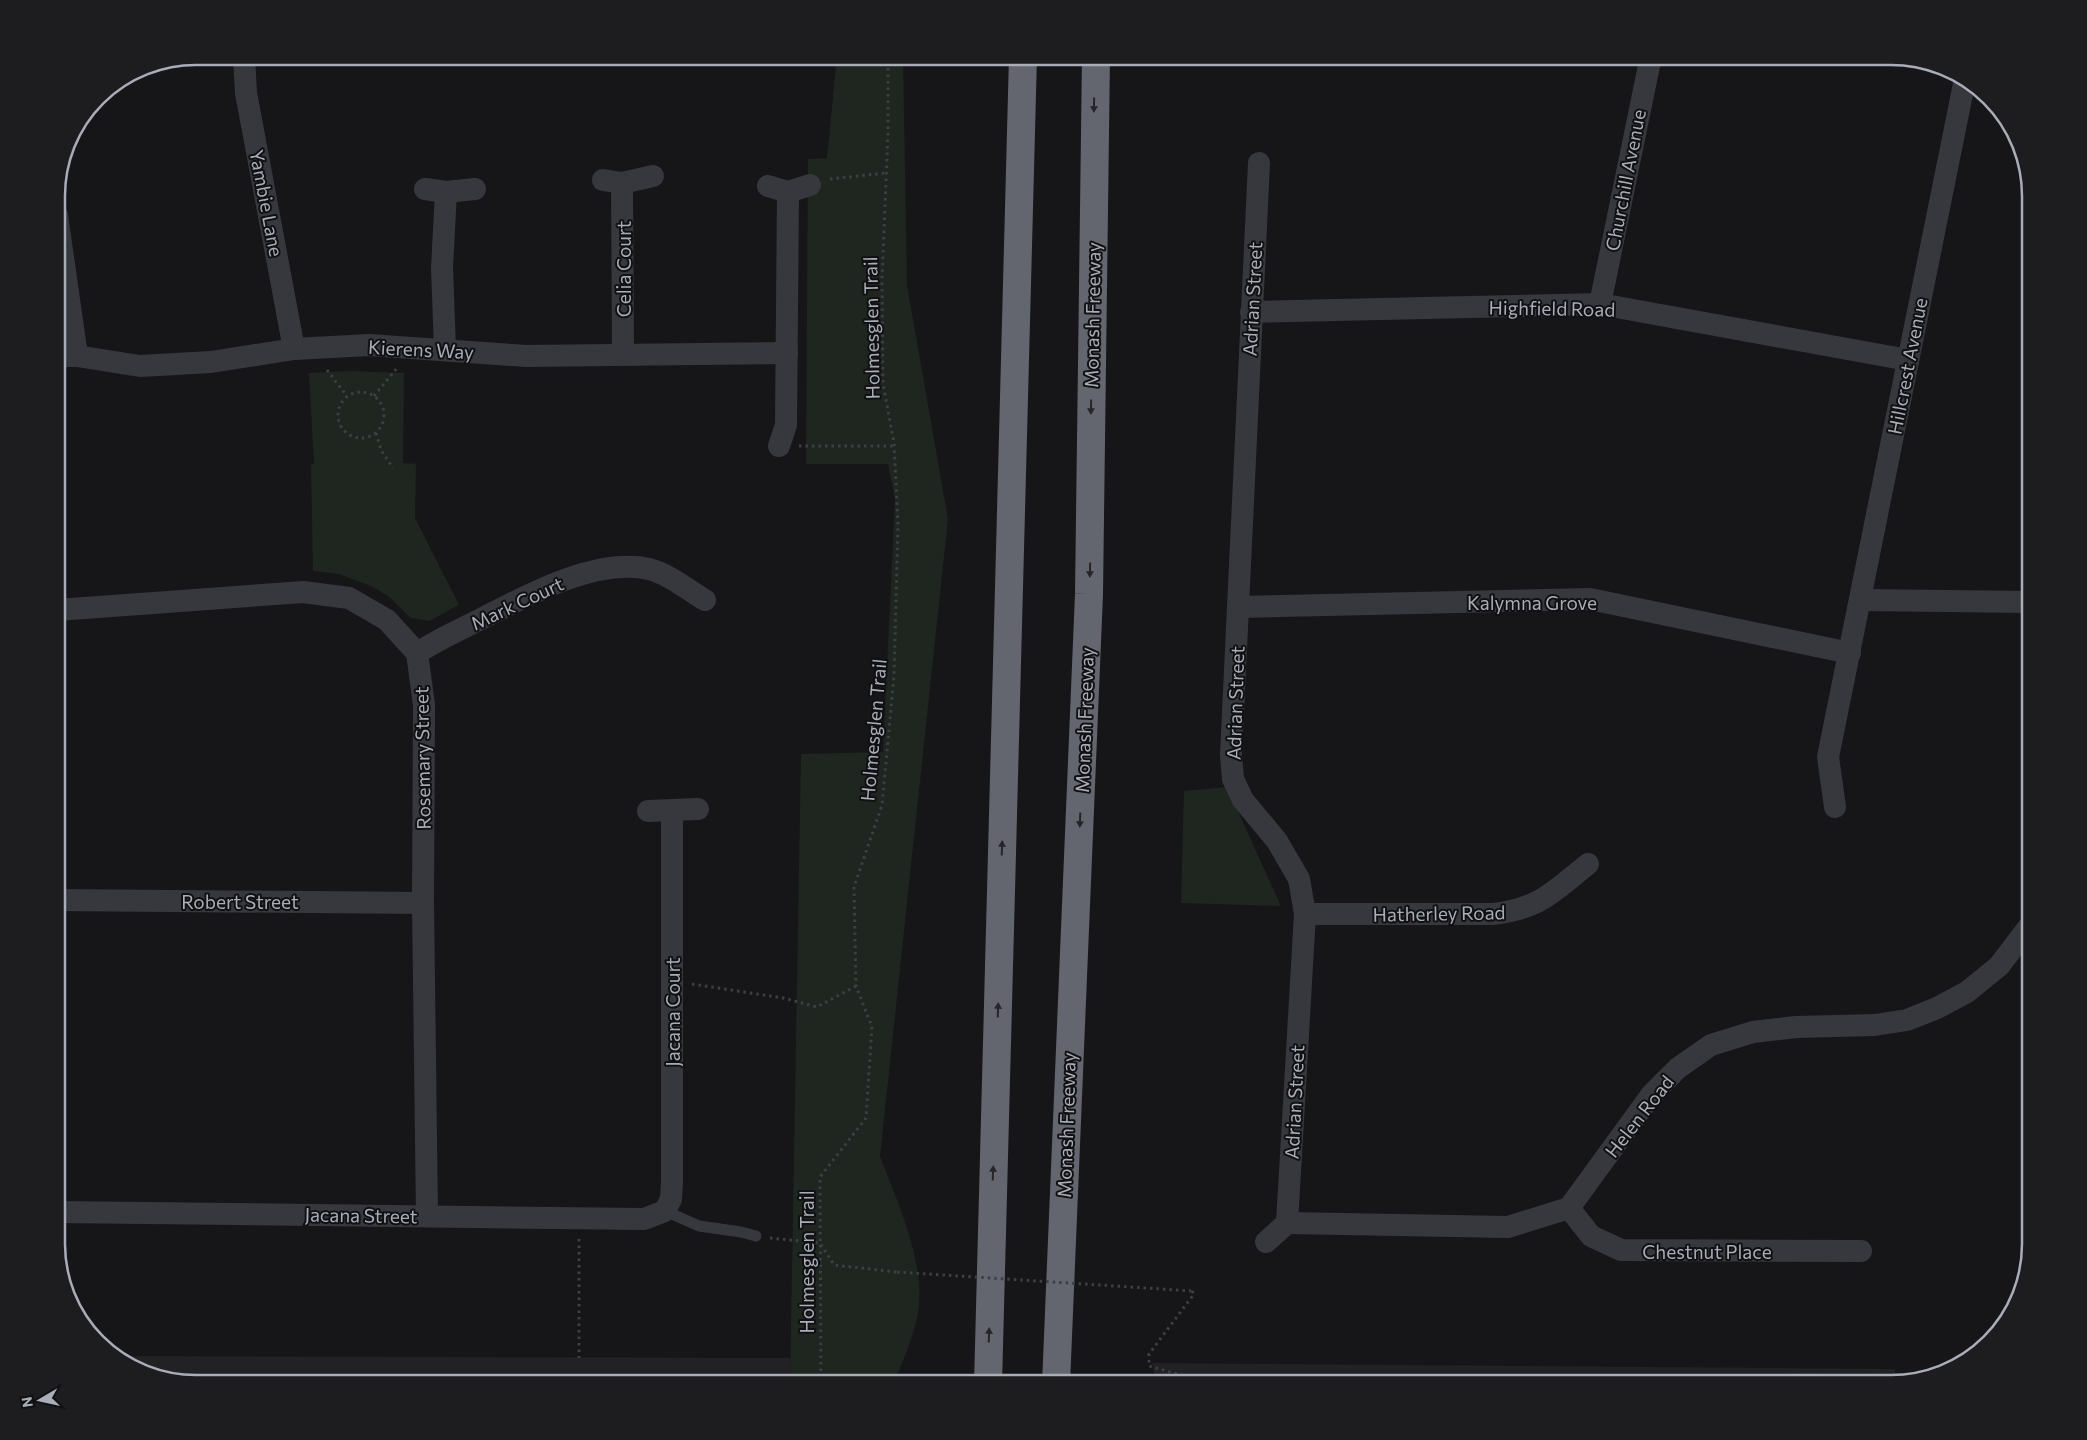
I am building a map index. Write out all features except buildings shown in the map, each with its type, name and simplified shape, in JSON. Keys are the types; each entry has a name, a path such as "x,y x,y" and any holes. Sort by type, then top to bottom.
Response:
{"highway":[{"path":"988,1375 1023,65"},
{"name":"Monash Freeway","path":"1056,1375 1090,594 1096,65"}],"street":[{"name":"Yambie Lane","path":"244,65 246,93 294,349"},
{"name":"Churchill Avenue","path":"1600,304 1649,65"},
{"name":"Hillcrest Avenue","path":"1836,807 1828,757 1963,87"},
{"name":"Adrian Street","path":"1258,163 1231,755 1234,779 1243,800 1276,841 1299,879 1305,914 1287,1223"},
{"name":"Celia Court","path":"623,354 612,181 652,176"},
{"path":"779,446 786,425 787,353 778,189 810,185"},
{"path":"446,349 442,268 435,190 475,189"},
{"name":"Highfield Road","path":"1251,312 1600,304 1908,360"},
{"path":"65,330 67,356"},
{"name":"Kierens Way","path":"67,356 140,366 211,362 294,349 369,345 526,356 787,353"},
{"name":"Mark Court","path":"417,652 543,587 600,571 628,568 648,569 662,574 705,600"},
{"path":"65,609 303,592 349,598 386,620 417,652"},
{"name":"Kalymna Grove","path":"1238,607 1590,599 1850,653"},
{"path":"1861,600 2022,602"},
{"name":"Rosemary Street","path":"417,652 424,705 423,903 427,1216"},
{"path":"648,811 698,810"},
{"name":"Jacana Court","path":"665,1211 671,1199 672,1182 672,811"},
{"name":"Hatherley Road","path":"1305,914 1493,914 1516,912 1540,902 1588,864"},
{"name":"Robert Street","path":"65,900 423,903"},
{"name":"Helen Road","path":"1569,1208 1652,1094 1678,1068 1711,1045 1753,1032 1796,1027 1875,1025 1907,1020 1937,1008 1967,992 2000,966 2022,936"},
{"path":"1266,1242 1287,1223 1508,1228 1569,1208"},
{"name":"Chestnut Place","path":"1569,1208 1591,1236 1621,1250 1861,1251"},
{"name":"Jacana Street","path":"65,1212 644,1218 665,1211"}],"lane":[{"path":"665,1211 700,1226 756,1236"}],"path":[{"name":"Holmesglen Trail","path":"821,1375 820,1177 866,1118 872,1027 856,986 854,886 882,805 894,676 898,525 894,446 883,384 882,280 888,65"},
{"path":"810,185 832,179 886,173"},
{"path":"374,396 397,368"},
{"path":"327,370 347,396"},
{"path":"362,392 374,396 382,404 384,412 382,426 376,433 364,438 356,438 344,430 340,424 339,409 347,396 362,392"},
{"path":"376,433 381,450 393,468"},
{"path":"779,446 894,446"},
{"path":"672,981 783,998 816,1007 856,986"},
{"path":"578,1218 579,1358"},
{"path":"756,1236 820,1243 834,1266 897,1272 1192,1291 1194,1294 1148,1354 1149,1366 1180,1375"}],"shaded area":[{"path":"836,65 903,65 907,285 948,519 880,1156 910,1238 916,1259 919,1281 919,1302 916,1322 898,1375 790,1375 801,754 883,752 895,499 888,464 806,464 808,159 827,158"},
{"path":"349,371 404,373 403,463 416,464 415,518 459,605 429,621 411,618 388,596 373,587 339,574 313,571 311,465 314,464 309,373"},
{"path":"1227,787 1281,906 1181,903 1184,791"},
{"path":"128,1356 790,1358 790,1375 196,1375 162,1371"},
{"path":"1152,1363 1895,1369 1895,1375 1891,1375 1154,1375"}]}
